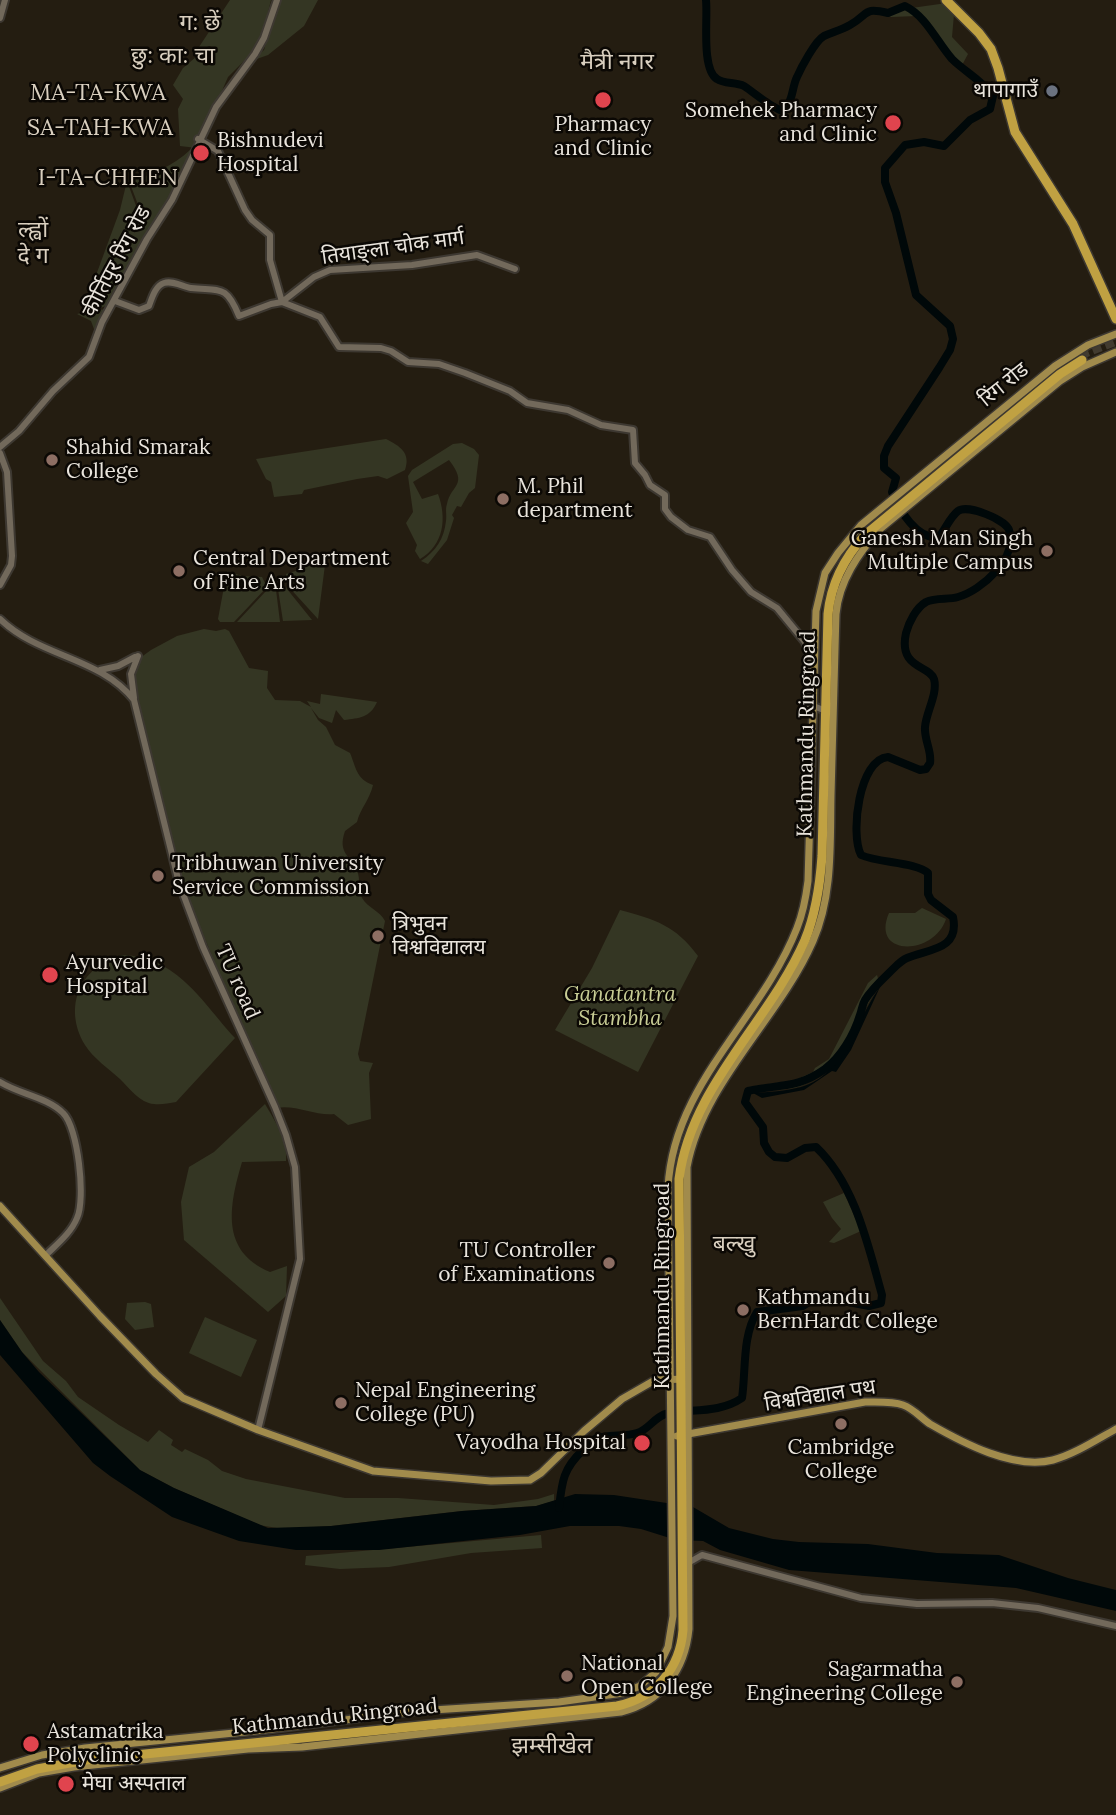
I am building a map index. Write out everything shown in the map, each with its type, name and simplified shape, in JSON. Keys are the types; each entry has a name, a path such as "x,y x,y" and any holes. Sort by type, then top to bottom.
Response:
{"highway":[{"path":"946,0 979,33 990,50 1000,75 1012,125 1073,224 1116,318"},
{"name":"Kathmandu Ringroad","path":"0,1782 37,1769 86,1760 526,1719 628,1704 646,1695 662,1682 674,1663 682,1637 679,1475 682,1436 679,1425 678,1379 682,1159 695,1118 787,974 813,919 822,856 828,639 826,597 836,567 858,536 1055,373 1081,358"},
{"name":"Kathmandu Ringroad","path":"680,1205 677,1162 695,1110 787,964 807,919 814,894 817,862 818,708 828,639"},
{"name":"Kathmandu Ringroad","path":"0,1777 29,1766 75,1756 512,1709 614,1702 638,1694 654,1682 667,1666 676,1641 681,1557"}],"main road":[{"name":"रिंग रोड","path":"918,489 921,476 1055,366 1088,345 1116,334"},
{"path":"918,489 1060,381 1082,367 1116,352"},
{"path":"0,1206 170,1388 196,1404 258,1430 373,1471 434,1478 523,1481 541,1473 622,1399 656,1380 678,1379 668,1188 671,1151 692,1099 779,964 799,925 808,881 818,708 816,611 820,588 825,573 838,553 861,525 884,516"},
{"name":"विश्वविद्याल पथ","path":"682,1436 865,1402 889,1403 904,1405 954,1437 1007,1459 1028,1463 1061,1458 1116,1429"},
{"path":"679,1425 679,1475"},
{"path":"0,1768 42,1755 85,1748 417,1712 512,1709"},
{"path":"0,1788 39,1773 74,1767 248,1749 302,1747 526,1719"}],"street":[{"path":"0,18 5,0"},
{"name":"कीर्तिपुर रिंग रोड","path":"0,447 19,431 53,391 89,357 102,322 147,239 172,200 198,139 216,107 260,46 277,0"},
{"path":"198,139 218,151 245,210 252,220 270,235 270,260 282,302"},
{"name":"तियाङ्ला चोक मार्ग","path":"282,302 314,277 330,270 412,265 477,255 515,269"},
{"path":"115,301 145,309 158,286 168,282 190,288 215,288 227,295 239,316 271,303 282,302 320,317 339,347 382,348 408,362 439,364 510,391 527,403 568,410 601,425 633,430 635,463 646,475 650,485 665,495 665,509 671,517 688,530 710,537 751,592 777,608 805,642 809,655 808,704 818,708"},
{"path":"0,453 9,484 12,556 11,565 0,585"},
{"path":"0,619 28,640 98,670 121,686 134,700"},
{"name":"TU road","path":"98,670 118,666 138,656 131,674 134,700 179,883 203,947 275,1107 295,1167 300,1259 258,1430"},
{"path":"0,1082 55,1106 74,1129 77,1143 79,1214 70,1231 46,1255"},
{"path":"681,1557 699,1555 862,1598 917,1604 992,1603 1038,1608 1116,1626"}],"green space":[{"path":"230,0 271,0 262,36 255,50 228,77 197,148 180,146 178,109 183,99 173,85 183,68 196,57 199,47"},
{"path":"279,0 318,0 304,26 268,55 251,61 264,50"},
{"path":"947,3 954,14 952,37 968,54 961,67 936,33 916,16 891,17 883,12"},
{"path":"190,150 194,152 190,165 149,233 147,228 148,235 109,305 94,310 113,309 98,340 91,321 77,314 85,312 83,305 120,210 127,181 145,223 129,181 162,169"},
{"path":"386,439 403,451 407,459 405,470 387,479 378,476 357,479 304,490 302,494 274,497 271,482 266,479 256,459"},
{"path":"462,443 479,455 475,488 461,507 457,506 452,515 454,518 447,540 428,564 421,561 435,549 441,539 446,521 446,506 457,484 458,475 449,460 413,482 422,499 438,494 443,521 439,539 420,559 415,551 417,545 406,523 413,512 408,476 412,470 453,444"},
{"path":"326,555 318,619 287,585 286,574 302,569"},
{"path":"227,571 242,576 262,577 267,587 234,622 220,622 218,619"},
{"path":"286,587 312,620 283,621 278,589"},
{"path":"267,590 276,590 280,622 237,622"},
{"path":"204,629 229,631 249,668 268,671 267,688 275,700 300,701 311,707 307,701 320,704 321,694 377,702 367,714 354,719 344,720 336,710 332,723 319,718 311,708 326,727 335,745 350,753 360,776 373,785 357,822 345,831 343,839 344,850 358,874 362,898 385,921 358,1054 360,1061 373,1063 369,1073 371,1119 348,1125 334,1114 276,1108 182,884 133,674 140,658 151,650 177,636"},
{"path":"922,908 946,919 939,931 929,940 906,946 896,944 888,938 886,927 889,913 915,913"},
{"name":"Ganatantra Stambha","path":"620,910 673,930 698,956 638,1072 555,1030 592,968"},
{"path":"122,955 142,958 173,972 187,983 235,1038 176,1102 154,1104 139,1098 92,1054 78,1030 76,1002 86,978 108,960"},
{"path":"877,975 880,985 849,1040 841,1053 820,1075 806,1084 787,1089 753,1091 748,1087 795,1080 813,1072 829,1059 868,983"},
{"path":"265,1104 283,1139 286,1161 242,1162 234,1195 232,1226 243,1252 254,1263 270,1272 287,1266 286,1296 268,1312 184,1240 181,1202 189,1167 214,1152"},
{"path":"844,1193 861,1231 834,1243 829,1242 841,1229 823,1202"},
{"path":"0,1298 43,1361 66,1381 78,1397 148,1442 159,1430 173,1440 171,1445 182,1452 185,1449 208,1460 222,1471 246,1479 345,1498 398,1498 494,1505 554,1494 554,1501 536,1506 462,1511 331,1526 283,1529 259,1525 140,1470 22,1352 0,1320"},
{"path":"127,1303 151,1304 154,1327 135,1330 125,1319"},
{"path":"205,1317 257,1340 241,1377 189,1353"},
{"path":"541,1535 542,1548 471,1553 389,1567 340,1569 305,1565 306,1556"}],"shaded area":[{"path":"880,987 851,1050 836,1072 832,1071 804,1090 762,1098 753,1093 801,1087 816,1081 829,1071 839,1059"},
{"path":"0,1320 39,1372 140,1470 174,1488 268,1528 331,1526 462,1511 536,1506 575,1494 614,1495 693,1507 729,1528 773,1539 868,1544 937,1553 999,1555 1068,1578 1116,1590 1116,1611 1016,1588 789,1570 720,1550 703,1541 676,1540 641,1529 619,1526 570,1526 520,1535 379,1550 296,1550 239,1541 172,1517 93,1463 0,1355"}],"waterway":[{"path":"559,1508 567,1470 593,1440 637,1433 669,1413 716,1408 742,1398 747,1343 757,1312 803,1306 812,1300 838,1300 869,1306 881,1303 882,1295 871,1256 858,1216 841,1179 816,1147 805,1148 787,1158 775,1157 764,1143 763,1127 745,1102 748,1091 797,1083 825,1069 851,1038 864,1002 871,991 903,960 940,947 952,936 953,917 931,900 928,894 928,873 915,867 861,855 856,831 857,815 864,783 878,761 888,757 920,770 926,769 930,763 925,727 935,685 931,674 910,660 906,653 906,633 913,616 926,602 958,597 977,588 996,571 1011,540 1009,530 1001,522 986,514 963,509 958,511 939,537 923,534 899,507 892,492 896,478 884,468 884,456 888,446 950,350 953,339 950,326 916,295 896,213 885,182 885,168 905,145 924,142 944,146 970,120 990,109 993,96 984,85 952,59 919,16 905,6 888,13 870,11 850,25 820,39 799,73 790,101 780,110 744,86 720,81 712,73 706,43 706,0"}],"tunnel":[{"path":"1080,355 1116,341"}],"place":[{"name":"थापागाउँ","path":"1052,91"},
{"name":"Pharmacy and Clinic","path":"603,100"},
{"name":"Somehek Pharmacy and Clinic","path":"893,123"},
{"name":"Bishnudevi Hospital","path":"201,153"},
{"name":"Shahid Smarak College","path":"52,460"},
{"name":"M. Phil department","path":"503,499"},
{"name":"Ganesh Man Singh Multiple Campus","path":"1047,551"},
{"name":"Central Department of Fine Arts","path":"179,571"},
{"name":"Tribhuwan University Service Commission","path":"158,876"},
{"name":"त्रिभुवन विश्वविद्यालय","path":"378,936"},
{"name":"Ayurvedic Hospital","path":"50,975"},
{"name":"TU Controller of Examinations","path":"609,1263"},
{"name":"Kathmandu BernHardt College","path":"743,1310"},
{"name":"Nepal Engineering College (PU)","path":"341,1403"},
{"name":"Cambridge College","path":"841,1424"},
{"name":"Vayodha Hospital","path":"642,1443"},
{"name":"National Open College","path":"567,1676"},
{"name":"Sagarmatha Engineering College","path":"957,1682"},
{"name":"Astamatrika Polyclinic","path":"31,1744"},
{"name":"मेघा अस्पताल","path":"66,1784"}],"district":[{"name":"ग: छें","path":"200,23"},
{"name":"छु: का: चा","path":"173,56"},
{"name":"मैत्री नगर","path":"617,62"},
{"name":"MA-TA-KWA","path":"98,93"},
{"name":"SA-TAH-KWA","path":"100,128"},
{"name":"I-TA-CHHEN","path":"108,178"},
{"name":"ल्ह्वों दे ग","path":"33,243"},
{"name":"बल्खु","path":"734,1244"},
{"name":"झम्सीखेल","path":"552,1746"}]}
